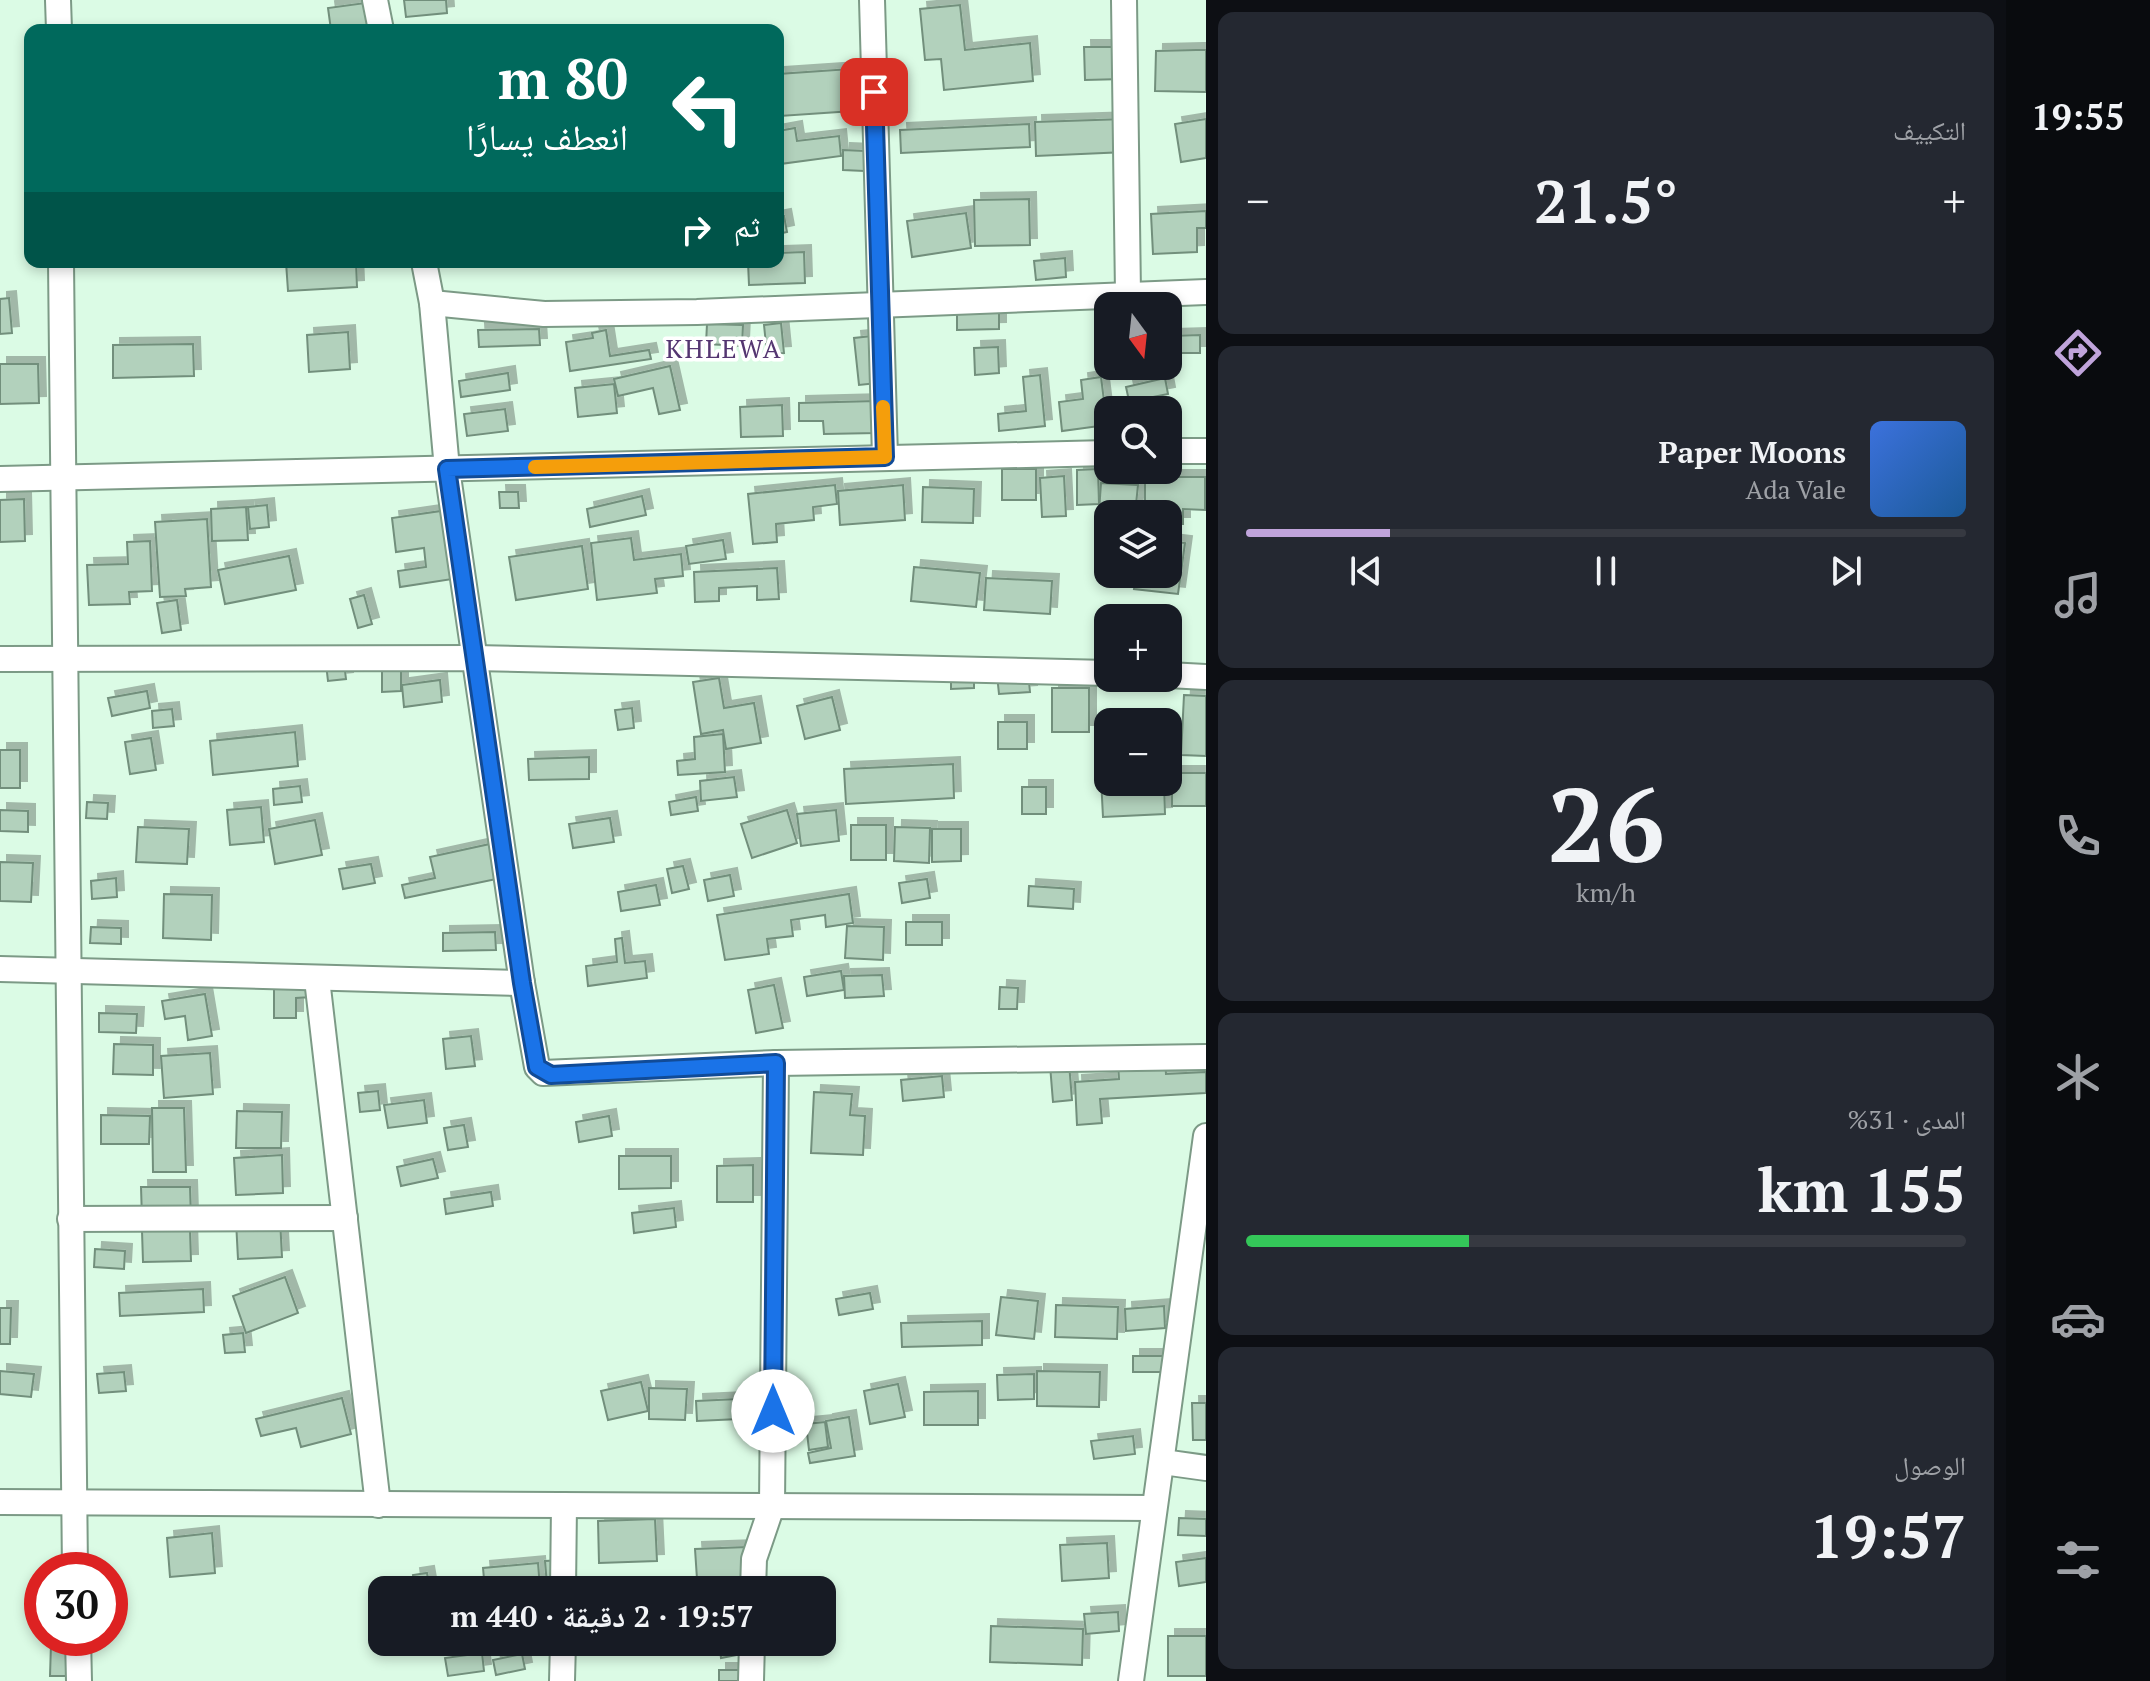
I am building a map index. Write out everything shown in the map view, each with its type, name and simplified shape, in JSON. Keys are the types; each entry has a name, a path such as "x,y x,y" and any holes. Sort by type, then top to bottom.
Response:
{"street":[{"path":"58,0 59,24"},
{"path":"375,0 380,24"},
{"path":"872,0 878,305 885,457"},
{"path":"1124,0 1128,292"},
{"path":"61,268 74,1552"},
{"path":"425,268 432,303 447,469 537,1067 543,1073 776,1063 1206,1057"},
{"path":"1182,293 1206,292"},
{"path":"432,303 544,314 1094,295"},
{"path":"1182,451 1206,451"},
{"path":"0,479 1094,453"},
{"path":"0,659 474,658 1094,673"},
{"path":"1182,676 1206,677"},
{"path":"0,969 522,983"},
{"path":"317,979 378,1505"},
{"path":"753,1576 754,1559 772,1506 776,1063"},
{"path":"1131,1681 1153,1508 1194,1323 1206,1136"},
{"path":"70,1219 345,1218"},
{"path":"1163,1462 1206,1468"},
{"path":"0,1502 1153,1508"},
{"path":"563,1576 564,1505"},
{"path":"78,1656 79,1681"},
{"path":"562,1681 563,1656"},
{"path":"751,1681 752,1656"}],"building":[{"path":"404,0 446,0 447,13 406,17"},
{"path":"365,3 368,24 330,24 328,8"},
{"path":"960,5 965,50 1030,43 1033,81 944,90 941,59 925,60 920,9"},
{"path":"1084,47 1122,47 1123,79 1085,80"},
{"path":"1206,50 1206,92 1155,91 1156,51"},
{"path":"850,69 853,111 784,116 784,74"},
{"path":"1125,119 1126,152 1036,156 1035,122"},
{"path":"1206,119 1206,158 1181,162 1175,124"},
{"path":"1029,124 1030,147 901,153 900,130"},
{"path":"795,128 797,141 839,136 841,156 784,163 784,130"},
{"path":"843,150 865,151 864,171 843,170"},
{"path":"1029,199 1030,245 975,246 974,200"},
{"path":"1206,211 1206,228 1197,228 1197,252 1153,254 1151,214"},
{"path":"966,213 971,248 912,257 907,221"},
{"path":"804,252 805,283 749,285 748,268 784,268 784,253"},
{"path":"1065,258 1066,277 1036,280 1034,261"},
{"path":"286,268 356,268 357,287 288,291"},
{"path":"9,298 12,333 0,334 0,299"},
{"path":"999,310 999,329 957,330 957,311"},
{"path":"781,323 784,353 767,354 764,325"},
{"path":"707,324 743,325 742,346 706,344"},
{"path":"539,329 540,345 479,347 478,330"},
{"path":"606,330 610,356 649,350 651,359 570,371 566,342 593,338 592,333"},
{"path":"348,332 350,369 309,372 307,335"},
{"path":"1200,335 1200,353 1182,353 1182,336"},
{"path":"872,336 877,383 859,385 854,338"},
{"path":"193,344 194,376 113,378 113,345"},
{"path":"998,347 999,373 975,375 974,348"},
{"path":"0,364 38,364 39,403 0,404"},
{"path":"670,366 680,410 659,414 653,388 618,396 614,379"},
{"path":"508,373 510,390 461,397 459,381"},
{"path":"1040,375 1045,426 999,431 998,414 1026,411 1023,377"},
{"path":"1081,380 1101,380 1103,396 1094,396 1094,427 1062,431 1059,402 1083,399"},
{"path":"1165,380 1168,394 1128,396 1126,387"},
{"path":"614,384 617,413 578,417 575,388"},
{"path":"876,401 877,433 824,434 823,421 799,421 799,403"},
{"path":"782,405 783,436 741,437 740,407"},
{"path":"505,409 508,431 467,436 464,414"},
{"path":"1002,469 1036,469 1036,500 1002,500"},
{"path":"1094,469 1099,500 1094,500 1094,504 1077,505 1077,470"},
{"path":"1064,476 1066,516 1042,517 1040,478"},
{"path":"1182,477 1205,477 1205,510 1183,509 1183,524 1182,500 1145,500 1145,484 1182,484"},
{"path":"1101,484 1138,485 1136,500 1100,500"},
{"path":"835,485 837,504 813,507 814,520 776,524 777,542 753,544 748,494"},
{"path":"903,485 905,520 840,525 838,491"},
{"path":"923,487 974,489 973,523 922,522"},
{"path":"499,492 518,492 519,508 500,508"},
{"path":"642,496 646,515 590,527 587,509"},
{"path":"24,499 25,541 0,542 0,500"},
{"path":"267,505 269,527 250,529 248,507"},
{"path":"246,507 248,540 212,541 211,509"},
{"path":"448,510 459,578 400,587 398,571 426,567 424,548 396,552 392,518"},
{"path":"207,519 211,587 185,589 186,596 160,597 155,522"},
{"path":"631,538 634,560 681,554 683,576 655,579 657,593 597,600 591,543"},
{"path":"723,540 726,559 689,564 686,546"},
{"path":"150,541 152,591 129,592 130,604 89,605 87,565 128,564 127,542"},
{"path":"582,546 588,589 516,600 509,557"},
{"path":"289,556 296,590 225,604 218,570"},
{"path":"914,567 980,573 976,607 911,601"},
{"path":"777,568 779,599 757,600 757,586 719,588 719,601 695,602 694,572"},
{"path":"986,578 1052,581 1050,614 984,610"},
{"path":"1134,588 1179,588 1178,594"},
{"path":"364,595 372,624 358,628 350,599"},
{"path":"177,600 181,630 162,633 157,603"},
{"path":"382,661 401,661 401,691 382,692"},
{"path":"344,663 346,679 328,681 326,664"},
{"path":"951,672 974,672 974,688 951,689"},
{"path":"1028,672 1030,692 999,694 997,675"},
{"path":"719,678 724,708 754,703 761,743 726,749 723,730 701,734 693,682"},
{"path":"440,680 442,702 404,707 402,685"},
{"path":"1052,688 1089,688 1089,732 1052,732"},
{"path":"147,691 150,708 112,716 108,698"},
{"path":"1184,695 1206,696 1206,756 1182,755"},
{"path":"832,697 840,730 805,739 797,706"},
{"path":"632,708 634,728 618,730 615,710"},
{"path":"172,709 174,726 153,728 152,711"},
{"path":"998,722 1027,722 1027,749 998,749"},
{"path":"295,732 298,766 213,775 210,741"},
{"path":"723,734 725,772 678,775 677,761 695,759 694,737"},
{"path":"151,738 156,770 130,774 125,742"},
{"path":"0,750 20,750 20,788 0,788"},
{"path":"589,757 589,779 529,780 528,759"},
{"path":"953,764 954,798 846,804 844,769"},
{"path":"1182,773 1206,773 1206,806 1172,806 1172,796 1182,796"},
{"path":"734,777 737,797 701,801 700,781"},
{"path":"300,786 302,802 274,805 273,789"},
{"path":"1022,787 1046,787 1046,814 1022,814"},
{"path":"1102,796 1164,796 1165,814 1103,817"},
{"path":"696,797 698,811 671,815 669,802"},
{"path":"87,802 108,803 107,819 86,818"},
{"path":"261,807 264,842 230,845 227,810"},
{"path":"0,810 28,811 28,832 0,831"},
{"path":"787,810 797,843 752,858 741,824"},
{"path":"836,810 839,841 801,846 797,814"},
{"path":"610,818 614,842 573,848 569,824"},
{"path":"315,820 322,855 275,864 269,829"},
{"path":"851,825 886,825 886,860 851,860"},
{"path":"138,827 189,829 187,864 136,862"},
{"path":"895,827 930,828 929,863 894,861"},
{"path":"932,829 961,829 961,861 932,862"},
{"path":"499,842 506,877 405,898 402,885 435,878 430,857"},
{"path":"0,862 33,863 31,902 0,901"},
{"path":"371,864 375,883 343,889 339,869"},
{"path":"683,866 689,889 672,893 667,869"},
{"path":"730,875 734,896 708,901 704,880"},
{"path":"116,878 117,897 92,899 91,881"},
{"path":"927,879 930,898 902,903 899,883"},
{"path":"656,885 660,905 621,911 618,892"},
{"path":"1029,886 1074,889 1073,909 1028,906"},
{"path":"164,894 212,895 211,940 163,938"},
{"path":"849,894 853,923 826,927 825,915 791,920 793,936 767,939 769,954 725,960 717,915"},
{"path":"906,922 942,922 942,945 906,945"},
{"path":"847,926 884,927 883,960 845,958"},
{"path":"91,927 121,928 121,944 90,943"},
{"path":"495,932 496,950 443,951 443,933"},
{"path":"622,938 625,963 645,961 647,978 588,986 586,966 617,962 615,939"},
{"path":"841,971 844,990 807,996 804,977"},
{"path":"882,975 884,996 845,998 844,976"},
{"path":"274,983 313,983 313,997 296,998 296,1018 274,1018"},
{"path":"774,985 783,1028 756,1033 748,990"},
{"path":"1000,987 1018,988 1017,1009 999,1009"},
{"path":"205,994 212,1036 188,1040 185,1016 165,1019 162,1001"},
{"path":"99,1013 137,1014 136,1033 99,1032"},
{"path":"471,1036 475,1066 446,1069 443,1039"},
{"path":"114,1044 153,1045 153,1075 113,1074"},
{"path":"210,1053 213,1094 164,1098 161,1056"},
{"path":"1165,1060 1166,1074 1206,1072 1206,1093 1100,1099 1102,1123 1077,1125 1075,1082 1119,1079 1118,1063"},
{"path":"1069,1063 1072,1100 1053,1102 1050,1065"},
{"path":"942,1076 944,1097 903,1101 901,1080"},
{"path":"378,1091 380,1110 360,1112 358,1093"},
{"path":"814,1092 852,1094 850,1115 865,1116 863,1155 811,1153"},
{"path":"424,1100 427,1123 388,1128 384,1105"},
{"path":"152,1108 184,1108 186,1172 153,1172"},
{"path":"237,1111 282,1112 281,1148 236,1148"},
{"path":"101,1115 150,1116 149,1144 101,1144"},
{"path":"609,1116 612,1136 579,1142 576,1122"},
{"path":"464,1125 468,1147 448,1150 444,1128"},
{"path":"282,1155 283,1193 236,1195 234,1158"},
{"path":"619,1156 671,1156 671,1188 619,1189"},
{"path":"433,1159 438,1178 401,1186 397,1167"},
{"path":"753,1165 753,1202 717,1202 717,1166"},
{"path":"141,1187 190,1187 191,1218 142,1219"},
{"path":"491,1192 493,1206 446,1214 444,1199"},
{"path":"674,1208 676,1227 634,1233 632,1213"},
{"path":"280,1219 282,1257 238,1259 236,1221"},
{"path":"190,1230 191,1261 143,1262 142,1231"},
{"path":"95,1249 125,1251 124,1269 94,1267"},
{"path":"285,1277 298,1313 246,1333 233,1296"},
{"path":"203,1289 204,1312 120,1316 119,1293"},
{"path":"870,1293 873,1309 839,1315 836,1299"},
{"path":"1001,1297 1038,1301 1034,1339 996,1335"},
{"path":"1056,1305 1118,1307 1117,1339 1055,1337"},
{"path":"1164,1306 1165,1328 1126,1331 1125,1309"},
{"path":"0,1308 11,1308 10,1344 0,1344"},
{"path":"982,1321 982,1345 902,1347 901,1323"},
{"path":"243,1333 245,1352 225,1353 223,1335"},
{"path":"1133,1356 1163,1356 1163,1372 1133,1372"},
{"path":"0,1371 34,1374 31,1397 0,1394"},
{"path":"1037,1371 1100,1372 1099,1407 1037,1406"},
{"path":"124,1372 126,1391 99,1393 97,1374"},
{"path":"1034,1374 1034,1399 998,1400 997,1375"},
{"path":"641,1382 648,1411 608,1420 601,1391"},
{"path":"898,1384 905,1417 870,1424 864,1391"},
{"path":"649,1388 687,1389 685,1420 649,1419"},
{"path":"978,1391 978,1425 924,1425 924,1392"},
{"path":"342,1398 351,1434 301,1447 296,1428 261,1436 256,1419"},
{"path":"738,1399 739,1419 697,1421 696,1401"},
{"path":"1192,1403 1206,1403 1206,1440 1193,1440"},
{"path":"849,1417 855,1456 810,1463 808,1453 831,1448 826,1421"},
{"path":"825,1422 828,1447 809,1450 806,1424"},
{"path":"1133,1436 1135,1454 1094,1459 1091,1441"},
{"path":"1179,1518 1206,1519 1206,1536 1178,1535"},
{"path":"655,1519 657,1561 599,1563 598,1521"},
{"path":"212,1533 215,1573 170,1577 167,1538"},
{"path":"1107,1543 1109,1578 1062,1581 1060,1545"},
{"path":"747,1547 748,1576 697,1576 695,1549"},
{"path":"1206,1558 1206,1582 1179,1586 1176,1562"},
{"path":"564,1560 565,1576 546,1576 545,1561"},
{"path":"538,1563 539,1576 484,1576 483,1568"},
{"path":"1118,1612 1119,1631 1086,1634 1084,1614"},
{"path":"991,1626 1083,1629 1082,1665 990,1662"},
{"path":"1168,1636 1206,1636 1206,1676 1168,1676"},
{"path":"51,1656 70,1656 69,1676 50,1676"},
{"path":"482,1656 484,1671 448,1676 445,1658"},
{"path":"522,1656 525,1669 496,1675 493,1660"},
{"path":"719,1670 742,1670 742,1681 719,1681"}],"slow traffic":[{"path":"535,467 885,457 883,407"}],"district":[{"name":"KHLEWA","path":"724,349"}],"route":[{"path":"773,1411 776,1063 551,1075 537,1067 447,469 885,457 878,305 874,92"}]}
